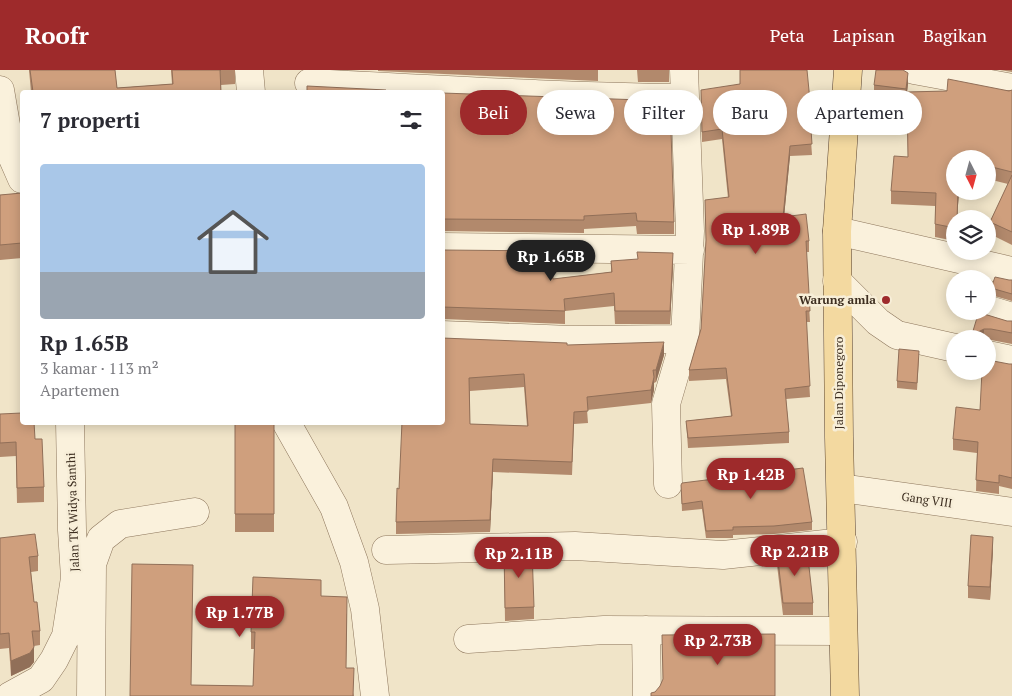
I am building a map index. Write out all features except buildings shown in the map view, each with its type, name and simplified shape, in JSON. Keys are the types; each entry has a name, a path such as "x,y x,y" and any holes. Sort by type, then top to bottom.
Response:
{"main road":[{"name":"Jalan Diponegoro","path":"846,696 843,632 837,231 848,70"}],"street":[{"path":"249,70 252,90"},
{"path":"684,70 685,90"},
{"path":"914,70 1012,88"},
{"path":"309,83 436,90"},
{"path":"0,90 11,154 20,174"},
{"path":"445,90 555,96 624,97"},
{"path":"668,484 666,404 685,339 690,250 686,135"},
{"path":"837,231 1012,271"},
{"path":"445,247 690,250"},
{"path":"837,281 878,322 897,336 946,346"},
{"path":"445,335 571,340 685,339"},
{"path":"996,356 1012,360"},
{"name":"Jalan TK Widya Santhi","path":"10,696 41,679 54,660 66,636 75,578 70,425"},
{"path":"288,425 334,507 354,562 365,609 375,696"},
{"name":"Gang VIII","path":"841,488 1012,512"},
{"path":"91,696 92,564 101,539 120,524 195,512"},
{"path":"386,550 575,546 723,555 843,542"},
{"path":"468,639 604,630 843,632"},
{"path":"646,630 647,696"}],"place":[{"name":"Warung amla","path":"886,300"}]}
